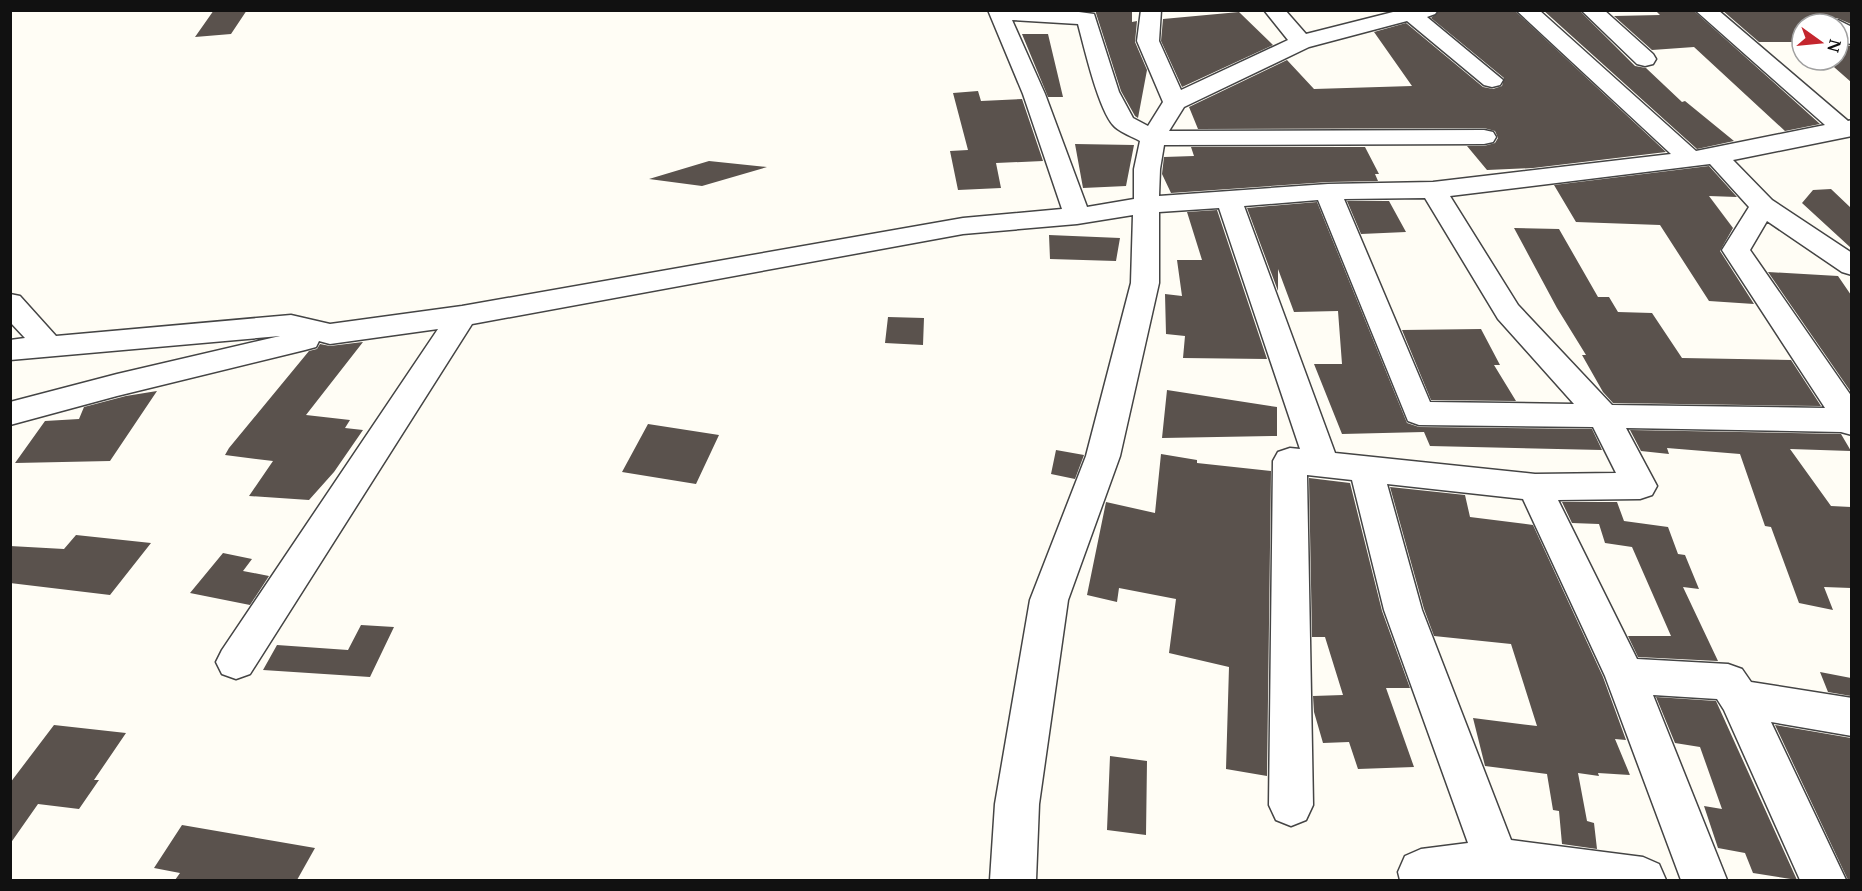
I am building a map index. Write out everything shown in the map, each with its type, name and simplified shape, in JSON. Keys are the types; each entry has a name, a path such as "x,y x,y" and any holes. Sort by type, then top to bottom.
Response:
{"street":[{"path":"1151,10 1148,41 1175,102"},
{"path":"1274,10 1301,42"},
{"path":"1526,10 1763,206 1851,266"},
{"path":"1592,10 1645,59"},
{"path":"1705,10 1848,129"},
{"path":"1077,216 1034,94 998,12 1087,18 1107,92 1123,122 1153,138 1484,137"},
{"path":"1013,880 1017,804 1049,600 1103,456 1145,283 1147,169 1153,138 1175,102 1301,42 1420,13 1492,80"},
{"path":"10,414 117,385 330,334 462,316 963,226 1229,199 1328,192 1433,190 1703,158 1848,129"},
{"path":"1291,805 1290,461 1535,487 1640,486 1603,415 1508,312 1433,190"},
{"path":"1328,192 1419,413 1850,421"},
{"path":"1229,199 1322,464"},
{"path":"1763,206 1736,250 1850,421"},
{"path":"10,303 48,346"},
{"path":"236,662 462,316"},
{"path":"10,350 291,325 330,334"},
{"path":"1366,469 1403,610 1497,861"},
{"path":"1535,487 1625,676 1704,880"},
{"path":"1625,676 1728,682 1739,698 1823,880"},
{"path":"1739,698 1851,717"},
{"path":"1423,880 1421,872 1497,861 1643,880"}],"building":[{"path":"214,10 247,10 231,34 195,37"},
{"path":"1095,10 1132,10 1132,22 1137,21 1135,42 1147,70 1138,118 1121,91"},
{"path":"1440,10 1514,10 1666,152 1533,168 1487,170 1467,146 1484,146 1495,143 1498,138 1495,131 1484,128 1198,129 1189,107 1287,60 1314,89 1412,86 1374,32 1406,23 1483,87 1493,89 1502,86 1504,78 1431,18"},
{"path":"1543,10 1579,10 1635,66 1646,68 1682,102 1685,101 1734,141 1697,149"},
{"path":"1655,10 1693,10 1820,124 1785,131 1694,47 1652,50 1614,16 1660,15"},
{"path":"1722,10 1851,11 1851,24 1850,12 1790,12 1790,42 1759,42"},
{"path":"1239,12 1273,45 1182,87 1161,41 1163,19"},
{"path":"1022,34 1048,34 1063,97 1048,97"},
{"path":"1850,46 1851,46 1851,82 1840,72 1850,72"},
{"path":"978,91 981,101 1022,99 1043,161 996,163 1001,188 958,190 950,151 968,150 953,93"},
{"path":"1075,144 1134,145 1126,186 1083,188"},
{"path":"1191,147 1365,147 1379,174 1375,174 1378,181 1328,182 1171,193 1162,174 1164,157 1194,156"},
{"path":"709,161 767,167 702,186 649,179"},
{"path":"1709,166 1737,197 1709,196 1733,228 1720,251 1754,304 1709,301 1660,225 1576,222 1554,185"},
{"path":"1831,189 1851,208 1851,248 1802,203 1813,190"},
{"path":"1347,201 1389,201 1406,232 1361,234"},
{"path":"1317,202 1407,423 1419,427 1592,429 1602,450 1430,446 1424,432 1342,434 1314,364 1342,364 1338,311 1294,312 1278,269 1278,291 1247,208"},
{"path":"1217,210 1267,359 1183,358 1185,336 1166,334 1165,294 1182,296 1177,260 1202,260 1187,212"},
{"path":"1514,228 1559,229 1598,297 1609,297 1618,312 1652,313 1682,358 1791,360 1821,406 1613,403 1603,392 1582,355 1586,355 1557,308"},
{"path":"1049,235 1120,238 1116,261 1050,259"},
{"path":"1768,272 1838,276 1851,295 1851,392"},
{"path":"888,317 924,318 923,345 885,343"},
{"path":"1481,329 1500,365 1494,365 1516,401 1431,400 1402,330"},
{"path":"363,342 306,415 350,420 345,428 363,430 334,472 309,500 249,496 273,461 225,455 229,448 309,351 317,349 320,344 330,346"},
{"path":"1167,390 1277,407 1277,436 1162,438"},
{"path":"157,391 110,461 15,463 45,421 79,419 84,407"},
{"path":"648,424 719,435 696,484 622,472"},
{"path":"1630,430 1841,434 1851,451 1790,449 1831,506 1851,507 1851,588 1824,587 1833,610 1799,603 1771,527 1765,526 1740,454 1667,448 1669,454 1641,451"},
{"path":"1056,450 1084,455 1075,479 1051,474"},
{"path":"1161,454 1197,460 1197,463 1271,471 1267,776 1226,769 1229,667 1169,653 1176,599 1119,588 1117,602 1087,595 1106,502 1155,513"},
{"path":"1309,478 1350,483 1382,611 1410,688 1386,688 1414,767 1358,769 1349,742 1323,743 1314,712 1313,696 1343,695 1325,637 1312,637"},
{"path":"1390,487 1465,495 1470,517 1533,525 1603,677 1626,740 1615,739 1630,775 1598,773 1599,776 1578,773 1587,821 1594,823 1597,849 1562,844 1559,811 1553,810 1547,774 1485,766 1473,718 1537,726 1511,644 1434,636 1424,609"},
{"path":"1562,502 1617,502 1624,521 1668,527 1678,554 1685,555 1699,589 1683,587 1718,661 1638,657 1628,636 1671,636 1632,547 1605,543 1599,524 1572,523"},
{"path":"76,535 151,543 110,595 10,583 10,546 64,549"},
{"path":"223,553 252,559 243,571 269,576 250,605 190,593"},
{"path":"361,625 394,627 370,677 263,670 277,645 348,650"},
{"path":"1820,672 1851,678 1851,696 1828,692"},
{"path":"1656,697 1716,701 1797,880 1753,873 1745,853 1718,848 1704,806 1722,809 1700,747 1675,743"},
{"path":"54,725 126,733 94,780 99,780 79,809 38,804 10,844 10,783"},
{"path":"1775,725 1851,738 1851,880 1848,880"},
{"path":"1110,756 1147,761 1146,835 1107,830"},
{"path":"182,825 315,848 297,880 175,880 180,873 154,868"}]}
